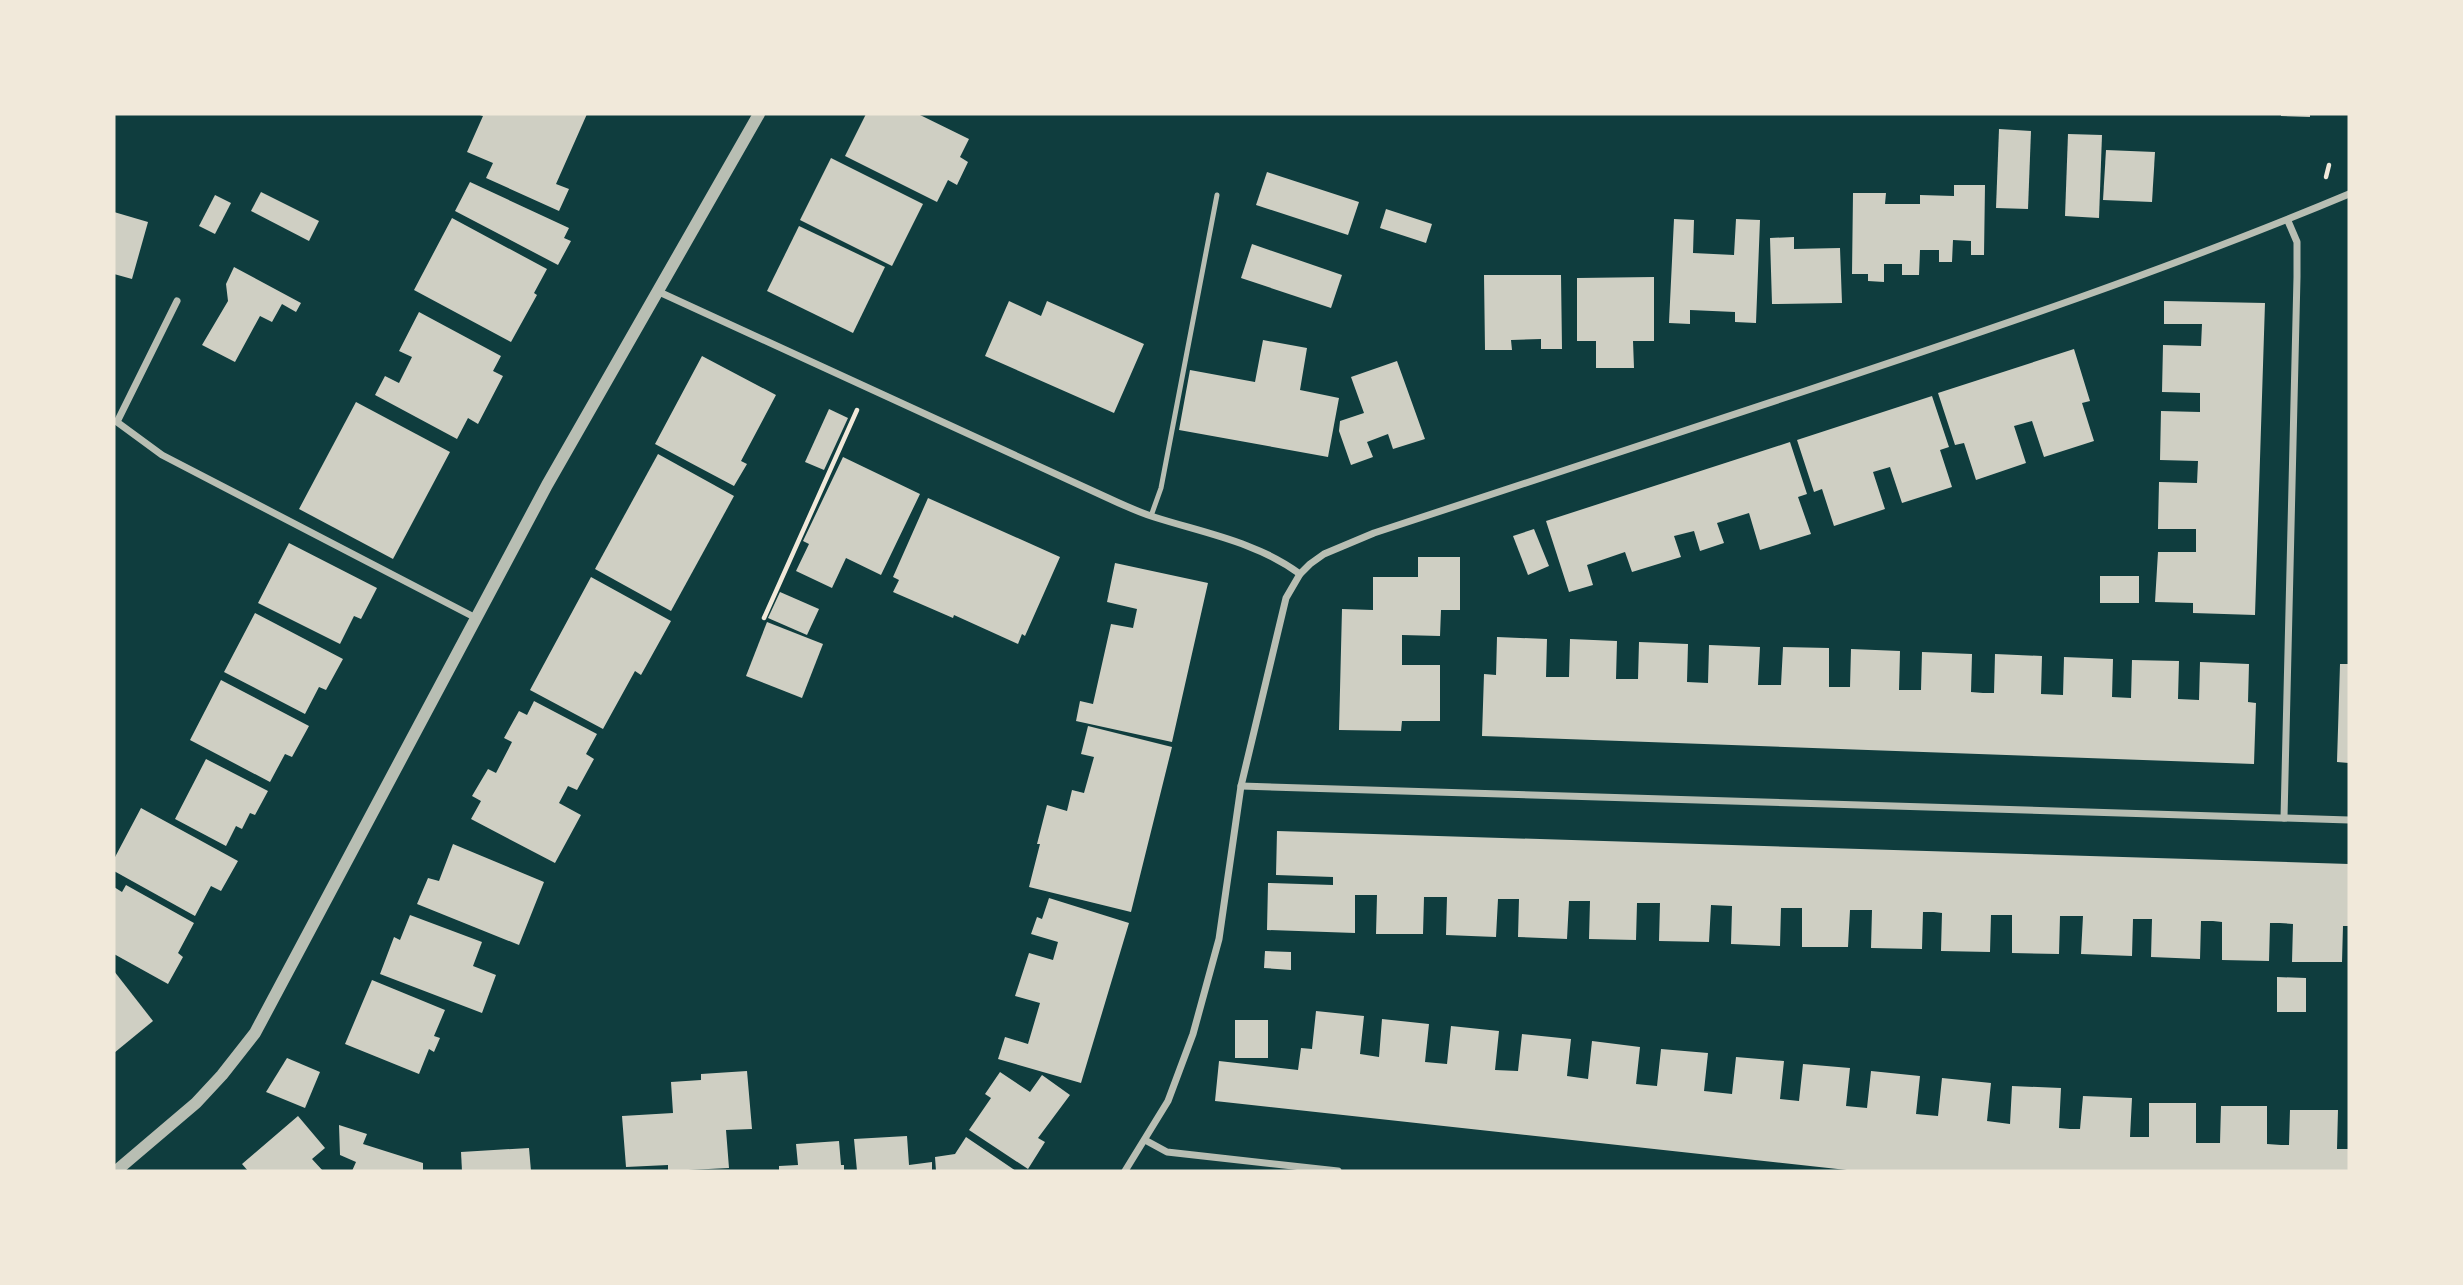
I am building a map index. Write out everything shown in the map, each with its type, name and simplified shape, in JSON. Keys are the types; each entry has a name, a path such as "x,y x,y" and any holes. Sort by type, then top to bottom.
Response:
{"street":[{"path":"116,1171 196,1103 255,1033 476,618 657,291 759,114"},
{"path":"1125,1171 1168,1101 1193,1034 1219,939 1241,786 1286,598 1300,574 1324,554 1374,533 1990,330 2288,221 2349,194"},
{"path":"2284,818 2297,277 2297,242 2288,221"},
{"path":"657,291 1151,516 1230,539 1283,562 1300,574"},
{"path":"177,301 117,422 162,455 476,618"},
{"path":"1241,786 2349,820"},
{"path":"1144,1140 1167,1152 1338,1171"}],"lane":[{"path":"1151,516 1161,488 1216,195"}],"path":[{"path":"764,618 859,406"}],"building":[{"path":"477,114 587,114 556,184 569,189 559,211 486,178 493,163 467,152 483,116"},
{"path":"866,114 918,114 969,139 960,157 968,162 957,185 948,180 937,202 845,156"},
{"path":"2310,114 2310,117 2281,116"},
{"path":"1999,129 2031,131 2028,209 1996,208"},
{"path":"2068,134 2102,135 2099,218 2065,216"},
{"path":"2106,150 2155,152 2152,202 2103,200"},
{"path":"831,158 923,204 892,266 800,220"},
{"path":"1267,172 1359,202 1348,235 1256,205"},
{"path":"470,182 569,228 564,238 571,241 558,265 455,211"},
{"path":"1954,185 1985,185 1984,255 1971,255 1971,241 1953,240 1952,262 1939,262 1939,250 1920,250 1919,275 1902,275 1902,264 1884,264 1884,282 1868,281 1868,274 1852,274 1853,193 1886,193 1885,204 1920,204 1920,195 1954,196"},
{"path":"261,192 319,221 309,241 251,211"},
{"path":"215,195 231,203 215,234 199,226"},
{"path":"1386,209 1432,224 1426,243 1380,228"},
{"path":"114,212 148,222 132,279 114,274"},
{"path":"452,218 547,269 534,293 537,295 511,342 414,290"},
{"path":"1674,219 1694,220 1693,253 1734,255 1736,219 1760,220 1756,323 1735,322 1735,312 1690,310 1690,324 1669,323"},
{"path":"799,226 885,267 853,333 767,291"},
{"path":"1794,237 1794,249 1840,248 1842,303 1772,304 1770,238"},
{"path":"1252,244 1342,275 1331,308 1241,278"},
{"path":"234,267 301,303 296,312 282,304 272,322 260,316 235,362 202,345 228,301 226,284"},
{"path":"1484,275 1561,275 1562,349 1541,349 1541,339 1511,340 1512,350 1485,350"},
{"path":"1654,277 1654,341 1633,341 1634,368 1596,368 1596,341 1577,341 1577,278"},
{"path":"1009,301 1041,316 1047,301 1144,344 1114,413 985,356"},
{"path":"2164,301 2265,303 2255,615 2193,613 2193,603 2155,602 2158,552 2196,552 2196,529 2158,529 2159,482 2197,483 2198,461 2160,460 2161,411 2200,412 2200,393 2162,392 2163,345 2201,346 2202,324 2164,324"},
{"path":"419,312 501,356 493,371 503,376 478,424 468,418 457,439 375,395 385,376 399,383 412,357 399,351"},
{"path":"1263,340 1307,348 1300,390 1339,398 1328,457 1179,430 1190,370 1255,382"},
{"path":"2074,349 2090,401 2082,403 2094,441 2044,457 2032,421 2014,426 2026,463 1976,480 1964,443 1955,445 1938,393"},
{"path":"702,356 776,395 741,461 747,464 734,486 655,444"},
{"path":"1397,361 1425,439 1393,449 1388,434 1367,442 1373,457 1351,465 1339,431 1340,421 1364,413 1351,377"},
{"path":"1932,396 1949,447 1940,450 1952,487 1902,503 1890,467 1873,472 1885,509 1834,526 1822,489 1814,492 1797,440"},
{"path":"356,402 450,452 393,559 299,509"},
{"path":"829,409 848,418 824,470 805,462"},
{"path":"1790,442 1807,494 1798,497 1811,534 1760,550 1749,513 1717,523 1724,543 1700,551 1694,531 1674,536 1681,557 1632,572 1625,552 1587,565 1593,585 1569,592 1546,521"},
{"path":"658,454 734,496 671,611 595,569"},
{"path":"843,457 920,494 881,575 846,558 832,588 796,571 809,544 803,541"},
{"path":"928,498 1060,557 1025,636 1022,634 1018,644 954,615 953,618 893,592 899,580 893,577"},
{"path":"1534,529 1549,566 1528,575 1513,536"},
{"path":"289,543 377,588 361,619 354,616 340,644 258,603"},
{"path":"1418,557 1460,557 1460,610 1441,610 1440,636 1402,635 1402,665 1440,665 1440,721 1402,721 1401,731 1339,730 1342,609 1373,610 1373,577 1418,577"},
{"path":"1115,563 1208,583 1172,742 1076,721 1080,701 1093,704 1111,624 1133,628 1137,609 1107,602"},
{"path":"2100,576 2139,576 2139,603 2100,603"},
{"path":"591,577 671,621 641,675 635,671 603,729 530,690"},
{"path":"780,592 819,609 807,635 768,618"},
{"path":"255,613 343,659 326,690 319,687 305,714 224,672"},
{"path":"767,622 823,644 802,698 746,676"},
{"path":"1497,637 1547,639 1546,677 1569,677 1570,639 1617,641 1616,679 1638,679 1639,642 1688,644 1687,682 1708,683 1709,645 1760,647 1758,685 1781,685 1783,647 1829,648 1829,687 1850,687 1851,649 1900,651 1899,690 1921,690 1922,652 1972,654 1971,692 1983,693 1994,693 1995,654 2042,656 2041,694 2063,695 2064,657 2113,659 2112,697 2131,698 2132,660 2179,661 2178,699 2199,700 2200,662 2249,664 2248,702 2256,703 2254,764 1482,736 1484,674 1496,675"},
{"path":"2340,664 2349,664 2349,763 2337,762"},
{"path":"221,680 309,726 292,757 285,754 270,782 190,740"},
{"path":"534,701 597,734 586,754 594,759 577,790 568,786 559,803 581,815 555,863 471,819 481,801 472,796 488,769 496,773 512,742 504,738 519,711 527,715"},
{"path":"1088,726 1172,747 1131,912 1029,887 1047,805 1067,811 1072,790 1084,793 1094,757 1081,754"},
{"path":"206,759 268,791 255,815 250,813 242,829 236,826 226,846 175,819"},
{"path":"141,808 238,861 221,891 211,886 195,916 114,871 114,859"},
{"path":"1277,831 2349,864 2349,926 2343,926 2342,962 2292,962 2293,924 2280,923 2270,923 2269,961 2222,960 2222,922 2213,921 2201,921 2200,959 2151,957 2152,919 2133,919 2132,956 2081,954 2083,916 2060,916 2059,954 2012,953 2012,915 1991,915 1990,952 1941,951 1942,913 1934,912 1923,912 1922,949 1871,948 1872,910 1850,910 1848,947 1802,947 1802,908 1781,908 1780,946 1731,944 1732,906 1711,905 1709,942 1659,941 1660,903 1637,903 1636,940 1589,939 1590,901 1569,901 1567,939 1518,937 1519,899 1498,899 1496,937 1446,935 1447,897 1424,897 1423,934 1376,934 1377,895 1355,895 1355,933 1267,930 1268,883 1333,885 1333,877 1276,875"},
{"path":"453,844 544,882 519,945 417,904 428,878 439,881"},
{"path":"126,885 194,923 178,953 183,957 168,984 114,954 114,887 122,892"},
{"path":"1049,898 1129,923 1081,1083 998,1059 1005,1037 1028,1044 1040,1003 1015,996 1029,953 1053,960 1058,942 1031,934 1037,917 1042,919"},
{"path":"410,915 482,942 473,966 496,975 482,1013 380,974 394,937 400,940"},
{"path":"1265,951 1291,952 1291,970 1264,968"},
{"path":"114,971 153,1021 114,1053"},
{"path":"2277,977 2306,978 2306,1012 2277,1012"},
{"path":"372,980 445,1010 434,1036 440,1038 434,1052 429,1049 419,1074 345,1044"},
{"path":"1316,1011 1364,1016 1360,1054 1379,1057 1382,1019 1429,1024 1425,1062 1447,1064 1451,1026 1499,1031 1495,1070 1518,1071 1522,1034 1571,1039 1567,1076 1588,1079 1592,1041 1640,1047 1636,1084 1657,1086 1661,1049 1708,1053 1704,1091 1732,1094 1736,1057 1784,1061 1780,1099 1799,1101 1803,1064 1850,1068 1846,1106 1867,1108 1871,1071 1920,1076 1916,1114 1938,1116 1942,1078 1991,1083 1987,1121 2010,1124 2012,1086 2061,1088 2059,1128 2080,1129 2083,1096 2132,1098 2130,1137 2149,1137 2149,1103 2196,1103 2196,1143 2220,1143 2221,1106 2267,1106 2267,1144 2281,1145 2289,1145 2290,1110 2338,1110 2337,1149 2349,1149 2349,1171 1856,1171 1215,1101 1219,1061 1298,1070 1301,1048 1312,1049"},
{"path":"1235,1020 1268,1020 1268,1058 1235,1058"},
{"path":"287,1058 320,1072 305,1108 266,1092"},
{"path":"747,1071 752,1129 726,1130 729,1168 668,1171 668,1165 626,1167 622,1116 673,1113 671,1082 701,1080 701,1074"},
{"path":"1000,1072 1030,1092 1042,1075 1070,1095 1038,1138 1045,1142 1028,1169 969,1130 991,1098 985,1094"},
{"path":"298,1116 325,1148 312,1159 323,1171 248,1171 242,1164"},
{"path":"339,1125 367,1134 363,1144 423,1163 423,1171 352,1171 356,1162 340,1155"},
{"path":"907,1136 909,1165 932,1162 932,1171 857,1171 854,1139"},
{"path":"966,1137 1016,1171 936,1171 935,1157 955,1154"},
{"path":"839,1141 844,1171 779,1171 779,1166 798,1165 796,1144"},
{"path":"529,1148 531,1171 462,1171 461,1152"}]}
